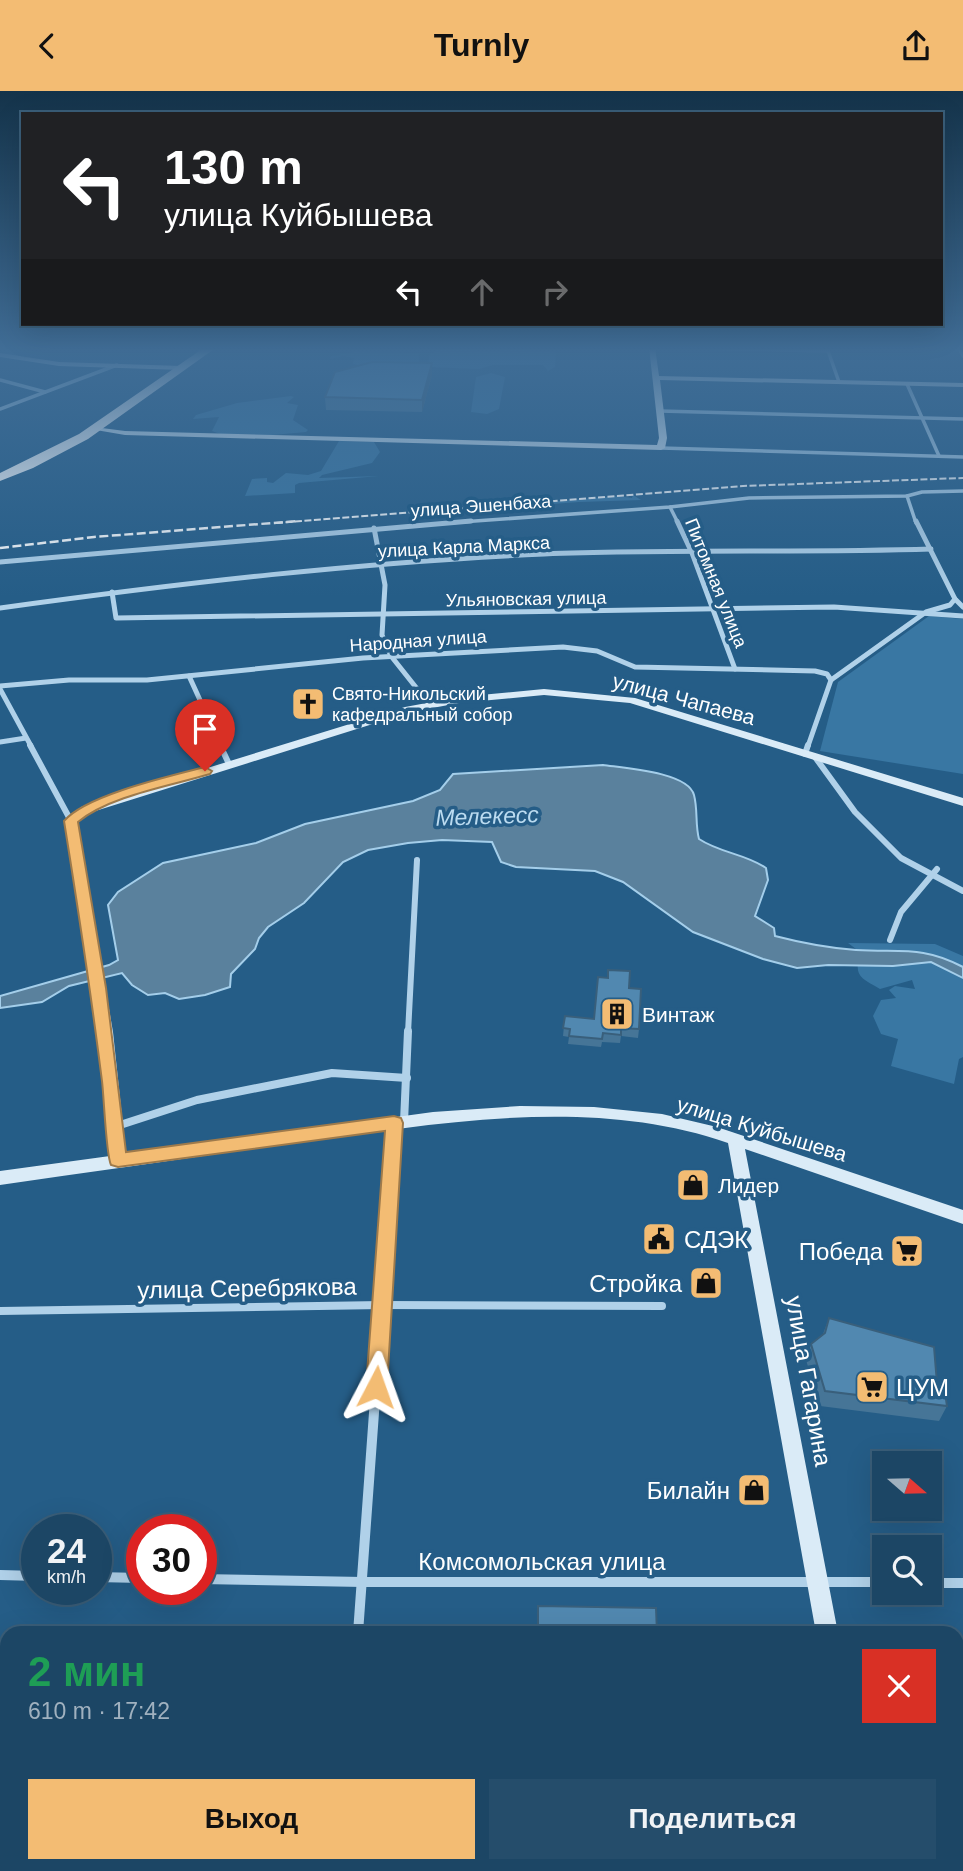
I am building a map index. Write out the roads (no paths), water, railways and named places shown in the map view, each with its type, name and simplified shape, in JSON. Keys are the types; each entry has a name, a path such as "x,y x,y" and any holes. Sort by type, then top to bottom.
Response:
{"highway":[{"path":"0,477 44,460 92,430"}],"street":[{"path":"102,430 125,433 963,457"},
{"path":"661,448 662,430"},
{"path":"928,430 939,456"},
{"name":"улица Эшенбаха","path":"0,562 374,528 670,507 749,498 907,496 909,493 963,491"},
{"path":"907,496 916,522 955,599 963,607"},
{"name":"Питомная улица","path":"670,507 692,553 735,669"},
{"path":"374,528 385,586 382,635 392,658 430,705"},
{"name":"улица Карла Маркса","path":"0,608 112,592 381,565 493,557 931,549"},
{"name":"Ульяновская улица","path":"112,592 116,618 834,607 963,616"},
{"path":"955,599 950,605 926,612 831,680 810,755 864,822 901,858 934,872 963,891"},
{"name":"Народная улица","path":"0,687 69,680 146,680 363,658 563,647 597,651 635,667 815,671 827,674 831,680"},
{"path":"189,676 229,764"},
{"path":"0,687 71,821 98,988 118,1160"},
{"name":"улица Чапаева","path":"71,821 85,810 108,800 430,705 544,692 594,695 643,704 963,802"},
{"path":"0,743 26,738"},
{"path":"359,1626 382,1305 399,1123 407,1078 417,860"},
{"path":"890,940 901,912 934,872"},
{"path":"116,1126 197,1100 332,1073 407,1078"},
{"name":"улица Куйбышева","path":"0,1178 399,1123 520,1112 594,1113 662,1120 736,1139 963,1217"},
{"name":"улица Гагарина","path":"736,1139 826,1626"},
{"name":"улица Серебрякова","path":"0,1311 382,1305 662,1306"},
{"path":"0,1575 21,1576"},
{"name":"Комсомольская улица","path":"217,1579 363,1582 872,1582"},
{"path":"942,1583 963,1583"}],"water":[{"name":"Мелекесс","path":"603,765 654,772 689,787 694,795 699,839 766,868 768,880 755,916 774,928 775,936 835,948 910,951 935,955 963,967 963,978 931,962 893,966 828,965 797,968 763,959 693,932 623,882 595,871 516,867 501,862 492,842 442,840 368,850 343,862 304,903 268,927 259,938 255,949 231,974 230,987 179,999 165,993 148,995 132,985 122,973 69,986 42,1002 0,1008 0,996 109,965 118,960 108,905 118,892 163,863 256,843 305,824 413,801 440,790 453,774"}],"railway":[{"path":"276,523 743,486 963,478"},
{"path":"0,548 94,537 298,521"}],"place":[{"name":"Свято-Никольский кафедральный собор","path":"308,704"},
{"name":"Винтаж","path":"617,1014"},
{"name":"Лидер","path":"693,1185"},
{"name":"СДЭК","path":"659,1239"},
{"name":"Победа","path":"907,1251"},
{"name":"Стройка","path":"706,1283"},
{"name":"ЦУМ","path":"872,1387"},
{"name":"Билайн","path":"754,1490"}]}
